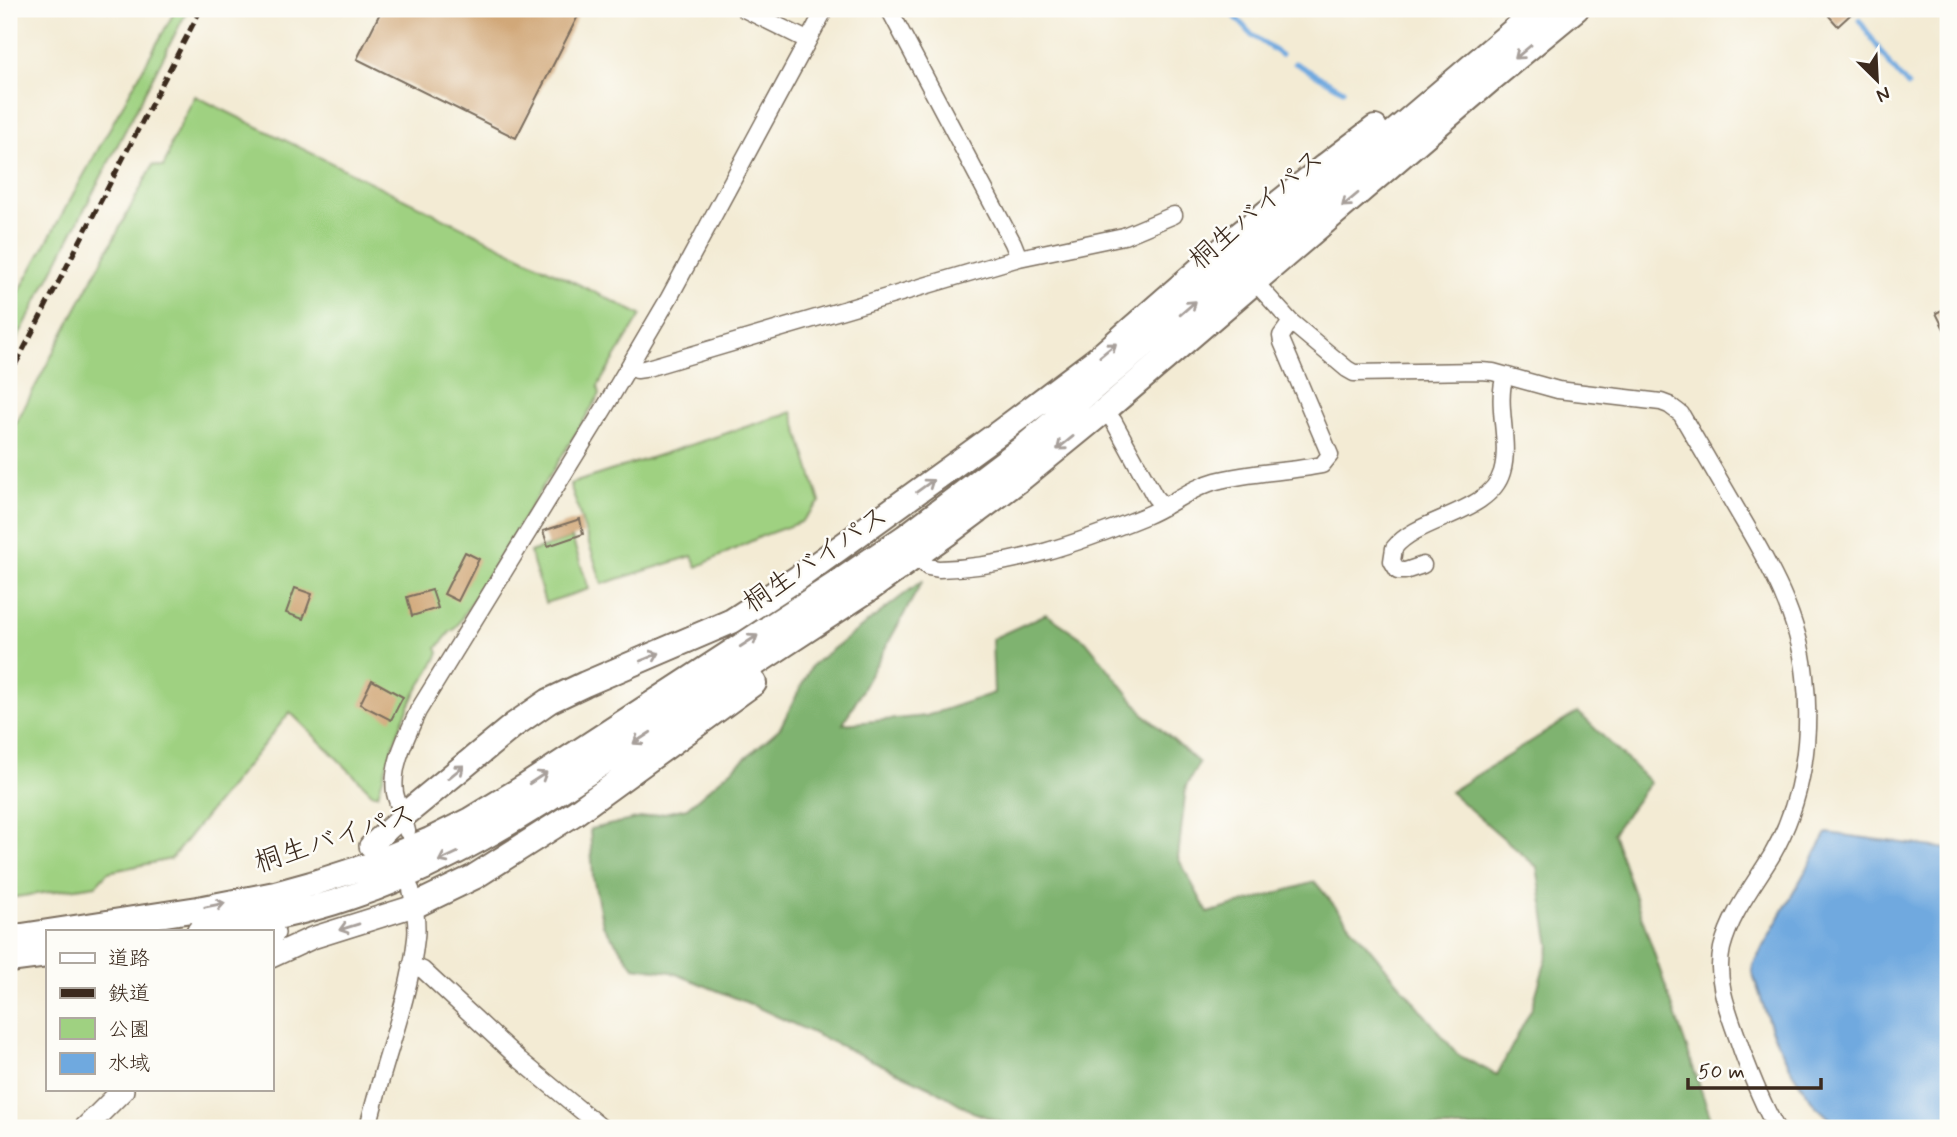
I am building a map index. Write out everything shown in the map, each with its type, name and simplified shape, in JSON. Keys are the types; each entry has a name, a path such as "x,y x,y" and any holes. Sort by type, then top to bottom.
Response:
{"highway":[{"name":"桐生バイパス","path":"61,930 275,894 367,866 470,820 526,786 836,584 905,537 1024,447 1539,9"},
{"name":"桐生バイパス","path":"210,930 269,919 347,898 409,875 458,852 501,829 868,590 1012,486 1105,410 1576,9"},
{"path":"405,823 516,723 549,701 732,621 798,578 1097,359 1240,234 1325,166 1405,108 1440,92"},
{"path":"413,897 474,877 575,813 823,633 868,590"},
{"name":"桐生バイパス","path":"9,938 46,932"},
{"path":"9,961 46,955"}],"main road":[{"path":"370,846 405,823"},
{"path":"273,956 413,897"},
{"path":"85,1128 121,1092"}],"street":[{"path":"744,9 807,40"},
{"path":"405,823 395,790 396,768 418,711 669,298 824,9"},
{"path":"889,9 1019,258"},
{"path":"630,365 638,370 644,369 1019,258 1124,236 1174,215"},
{"path":"1254,281 1291,323 1354,373 1481,371 1558,390 1661,402 1681,414 1771,569 1796,628 1806,677 1804,763 1798,789 1789,819 1772,854 1730,925 1722,950 1720,973 1728,1013 1762,1103 1776,1128"},
{"path":"917,556 928,567 939,569 1011,560 1049,552 1147,515 1184,494 1216,481 1322,465 1330,455 1328,448 1282,342 1281,336 1291,323"},
{"path":"1423,565 1405,571 1398,570 1392,561 1394,548 1406,537 1486,496 1502,471 1504,440 1501,387 1505,375"},
{"path":"1105,410 1155,497 1164,507"},
{"path":"368,1128 393,1043 411,965 416,935 413,897"},
{"path":"411,965 423,970 520,1060 602,1128"}],"green space":[{"path":"176,9 188,9 9,355 9,310"},
{"path":"195,96 641,315 598,386 600,394 455,629 437,648 439,653 403,720 378,794 373,794 290,712 171,859 108,872 96,885 9,898 9,436 153,165 163,167 171,143"},
{"path":"792,412 820,502 801,522 762,536 697,567 692,556 602,584 570,484"},
{"path":"572,538 589,589 545,603 530,552"},
{"path":"923,580 843,724 926,716 994,693 992,639 1046,614 1086,641 1146,716 1199,763 1186,786 1178,858 1208,913 1315,882 1458,1055 1497,1075 1532,1008 1550,946 1537,867 1450,792 1578,712 1650,782 1613,833 1714,1128 1018,1128 973,1112 934,1089 748,1003 671,972 634,967 603,925 593,877 590,829 687,808 780,728 812,665"}],"water":[{"path":"1827,833 1948,849 1948,1128 1840,1128 1814,1104 1793,1073 1771,1029 1752,971 1753,964"}],"building":[{"path":"382,9 564,9 578,16 516,138 357,59"},
{"path":"1837,9 1844,9 1850,15 1838,26 1829,16"},
{"path":"1948,307 1948,337 1936,313"},
{"path":"580,519 583,534 548,546 543,531"},
{"path":"465,552 479,559 458,601 444,594"},
{"path":"295,588 312,594 303,619 286,613"},
{"path":"432,590 438,608 412,616 407,597"},
{"path":"372,680 403,697 391,720 360,704"}],"waterway":[{"path":"1228,9 1252,35 1281,55"},
{"path":"1859,20 1908,86"},
{"path":"1295,63 1343,90"}],"railway":[{"path":"9,377 201,9"}]}
